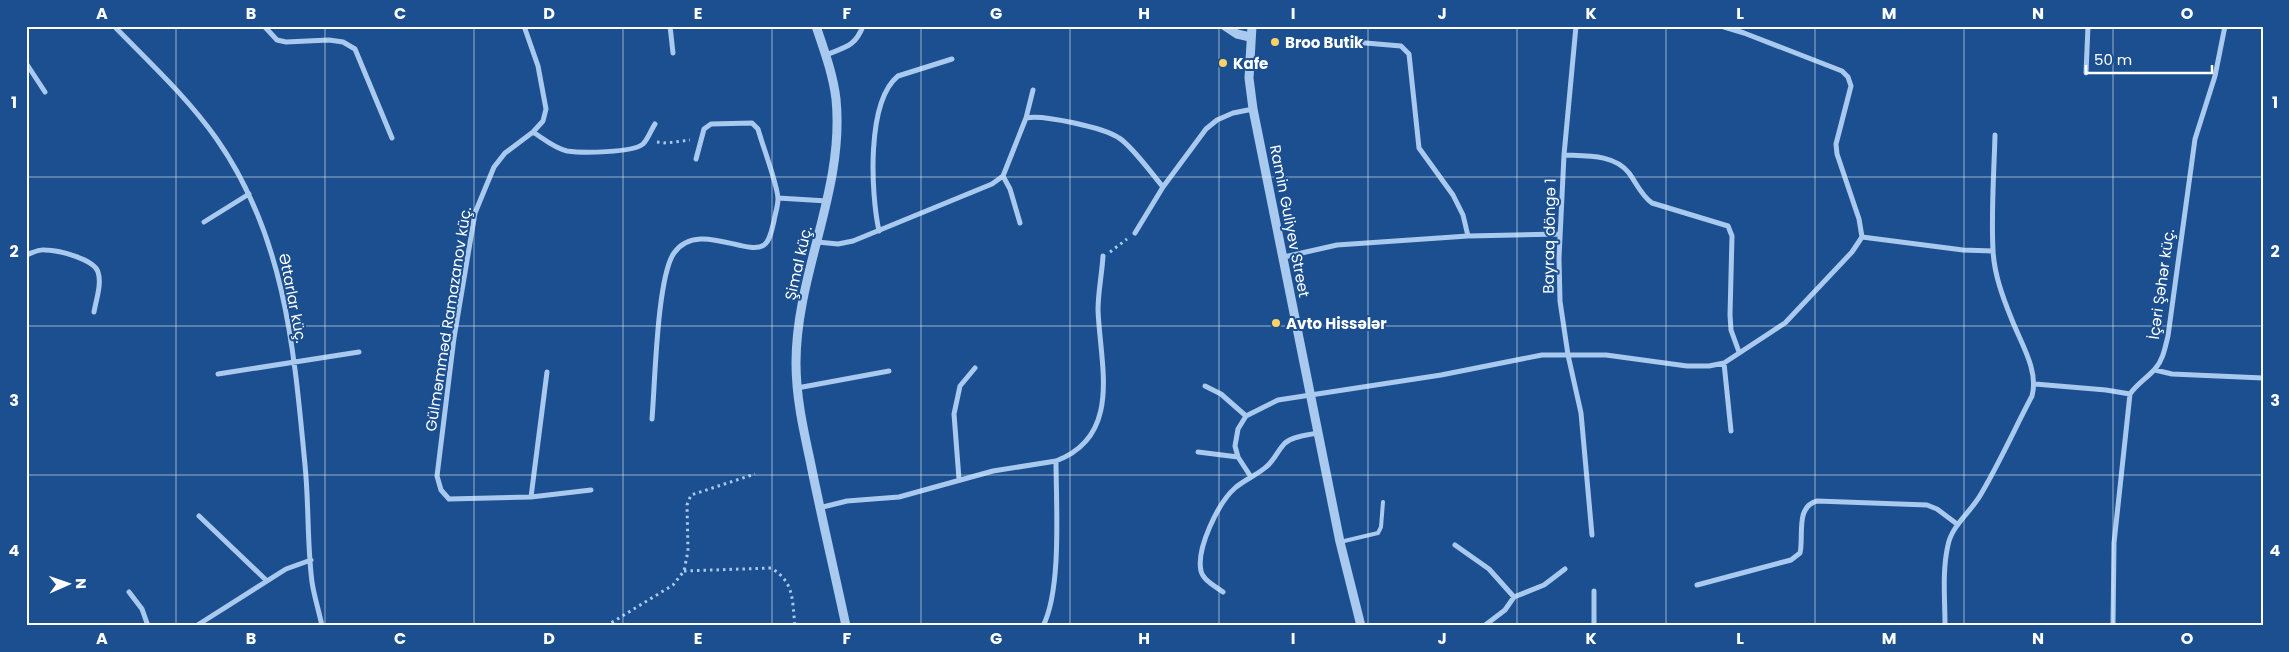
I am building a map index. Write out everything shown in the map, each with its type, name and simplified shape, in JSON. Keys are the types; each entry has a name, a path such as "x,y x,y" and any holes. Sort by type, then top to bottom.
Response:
{"street":[{"name":"Əttarlar küç.","path":"114,26 194,110 216,138 249,194 262,222 275,262 293,363 307,481 312,582 322,626"},
{"path":"264,26 277,40 286,42 329,40 343,42 355,49 392,138"},
{"name":"Gülməmməd Ramazanov küç.","path":"524,26 538,66 546,109 543,121 533,132 505,153 494,167 475,213 454,338 437,476 441,490 449,499 531,497 590,490"},
{"path":"670,26 673,53"},
{"name":"Şimal küç.","path":"816,26 826,55 836,99 836,134 834,162 827,201 805,290 798,330 797,388 819,508 846,626"},
{"path":"826,55 853,44 859,37 863,26"},
{"path":"1225,26 1237,34 1250,37"},
{"name":"Ramin Guliyev Street","path":"1252,26 1249,78 1253,110 1340,542 1361,626"},
{"name":"Bayraq döngə 1","path":"1576,26 1564,155 1560,234 1560,301 1568,354 1581,413 1592,535"},
{"path":"1251,477 1238,457 1235,446 1238,429 1246,416 1278,400 1416,379 1542,355 1568,354 1634,358 1688,366 1709,366 1724,363 1785,323 1852,252 1862,237 1859,219 1837,149 1851,86 1848,77 1842,71 1721,26"},
{"path":"2086,73 2088,26"},
{"name":"İçəri Şəhər küç.","path":"2130,394 2138,384 2155,370 2162,358 2168,336 2195,139 2215,76 2225,26"},
{"path":"1342,41 1401,46 1408,54 1419,148 1453,195 1463,215 1468,236"},
{"path":"879,231 874,208 873,166 880,108 885,92 898,76 952,59"},
{"path":"26,63 45,92"},
{"path":"817,242 838,244 853,241 992,184 1003,176 1026,118 1033,90"},
{"path":"1135,232 1163,187 1206,129 1218,120 1233,113 1253,110"},
{"path":"1026,118 1033,116 1046,117 1107,132 1120,138 1163,187"},
{"path":"652,418 659,317 667,270 673,254 688,242 701,240 714,239 758,248 766,244 772,232 778,198 758,129 752,123 711,124 704,129 696,160"},
{"path":"533,132 567,151 625,151 636,148 647,139 655,124"},
{"path":"1944,626 1945,563 1948,543 1957,524 1968,514 1981,494 2032,396 2036,384 2000,286 1993,251 1995,135"},
{"path":"1564,155 1599,157 1617,162 1628,172 1644,197 1652,204 1728,226 1732,236 1731,330 1739,352"},
{"path":"1003,176 1010,189 1020,223"},
{"path":"204,222 249,194"},
{"path":"778,198 827,201"},
{"path":"1284,257 1337,245 1468,236 1560,234"},
{"path":"1862,237 1963,250 1993,251"},
{"path":"26,255 43,249 63,252 91,263 98,271 99,281 94,312"},
{"path":"819,508 847,501 899,497 959,479 993,471 1056,461 1066,457 1094,432 1100,418 1104,395 1098,308 1103,256"},
{"path":"218,374 359,352"},
{"path":"1724,363 1731,431"},
{"path":"959,479 954,414 960,386 975,368"},
{"path":"2155,370 2172,374 2263,378"},
{"path":"797,388 889,371"},
{"path":"531,497 547,372"},
{"path":"2036,384 2130,394 2114,543 2113,626"},
{"path":"1205,386 1221,394 1246,416"},
{"path":"1223,592 1206,580 1201,572 1203,548 1209,526 1234,489 1267,466 1285,443 1291,439 1318,432"},
{"path":"1198,452 1238,457"},
{"path":"1043,626 1048,617 1055,577 1056,461"},
{"path":"1697,585 1791,560 1796,557 1800,553 1802,543 1803,512 1809,503 1817,501 1927,505 1957,524"},
{"path":"199,516 267,581"},
{"path":"1455,545 1489,569 1514,597"},
{"path":"196,626 295,564 311,560"},
{"path":"1484,626 1505,610 1514,597 1544,585 1565,570"},
{"path":"129,592 142,609 148,626"},
{"path":"1594,592 1594,626"}],"lane":[{"path":"1340,542 1378,533 1381,527 1383,502"}],"path":[{"path":"647,139 659,143 701,141"},
{"path":"1103,256 1135,232"},
{"path":"606,626 673,585 684,571 688,551 687,505 691,495 755,474"},
{"path":"684,571 771,568 784,576 790,588 795,626"}],"place":[{"name":"Broo Butik","path":"1275,42"},
{"name":"Kafe","path":"1223,63"},
{"name":"Avto Hissələr","path":"1276,323"}]}
